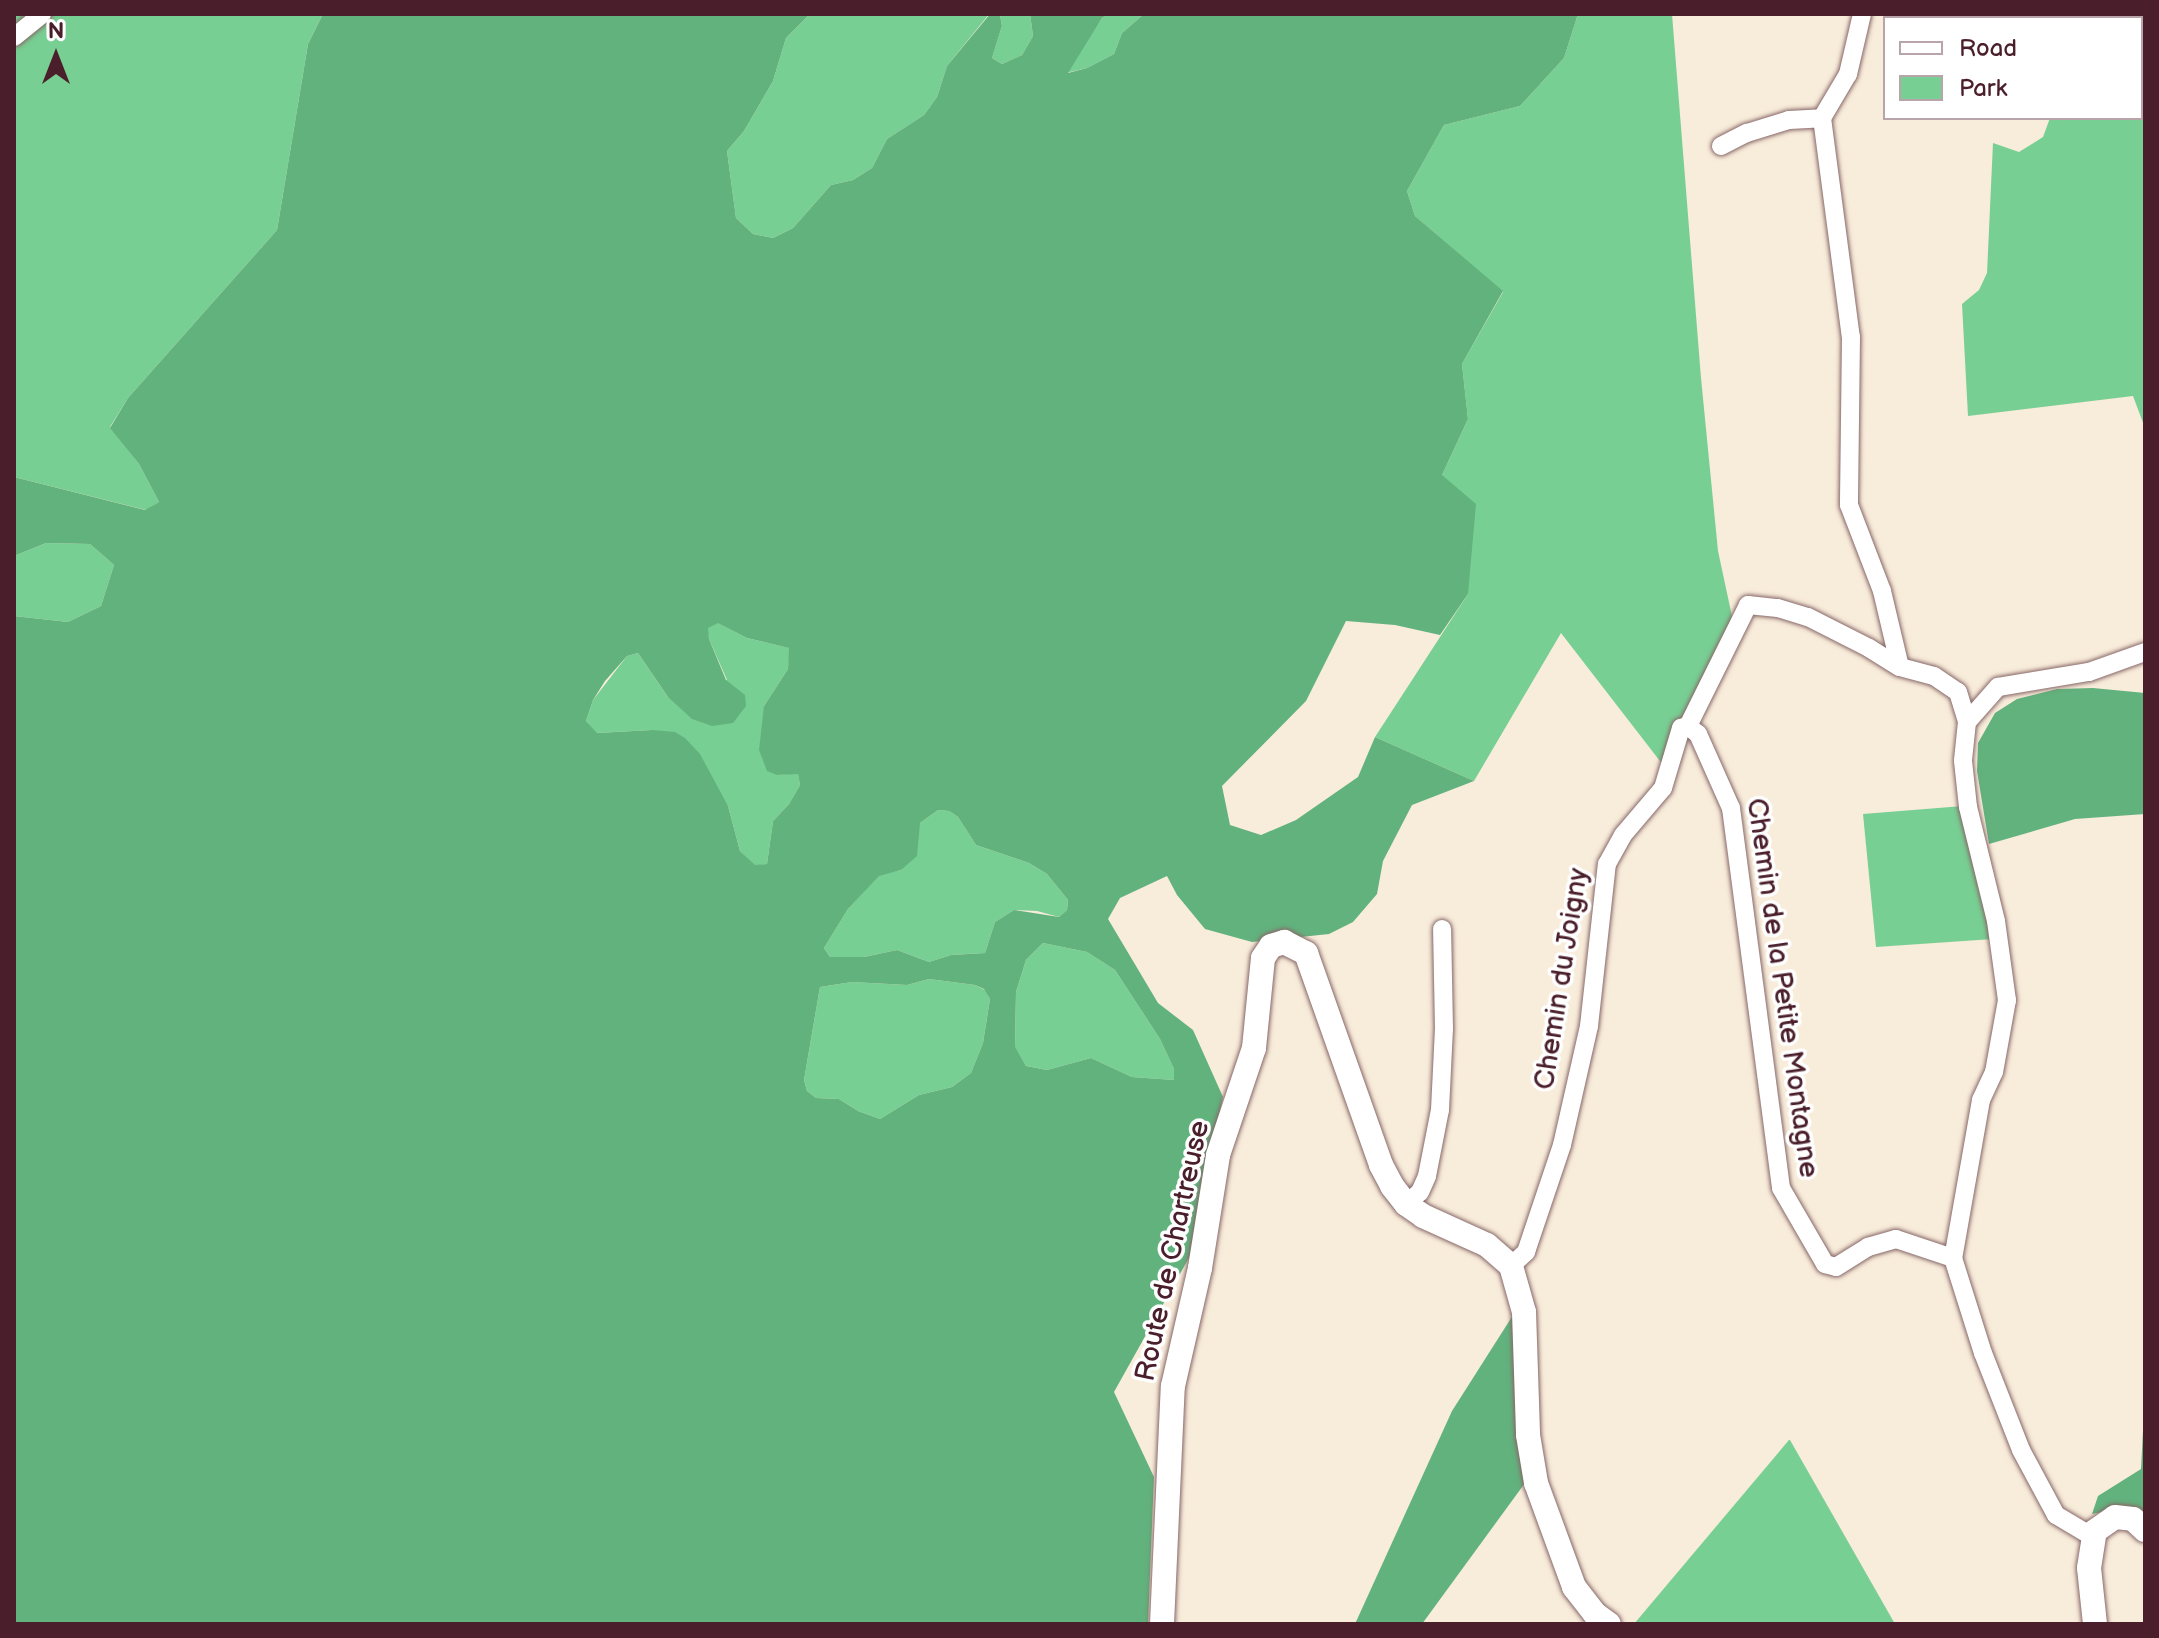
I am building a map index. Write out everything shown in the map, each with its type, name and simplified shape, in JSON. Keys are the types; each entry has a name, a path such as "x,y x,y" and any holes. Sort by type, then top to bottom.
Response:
{"street":[{"path":"14,37 42,14"},
{"path":"1862,14 1848,74 1822,118 1851,337 1849,505 1882,591 1900,667"},
{"path":"1721,146 1747,133 1789,120 1822,118"},
{"name":"Chemin du Joigny","path":"1511,1266 1526,1252 1562,1145 1589,1026 1607,864 1623,835 1663,788 1681,728 1688,726 1748,605 1778,608 1808,617 1900,667 1934,676 1958,692 1967,722"},
{"path":"2093,1537 2056,1515 2021,1450 1983,1353 1953,1258 1981,1100 1994,1072 2007,1000 1996,921 1968,807 1963,761 1967,722 1998,687 2089,672 2145,652"},
{"name":"Chemin de la Petite Montagne","path":"1688,726 1698,734 1731,808 1781,1188 1825,1264 1836,1267 1868,1247 1896,1239 1953,1258"},
{"path":"1406,1204 1420,1192 1427,1176 1440,1110 1444,1029 1442,929"},
{"name":"Route de Chartreuse","path":"1162,1624 1173,1386 1200,1268 1218,1155 1254,1048 1263,958 1276,943 1293,943 1306,953 1381,1165 1406,1204 1423,1216 1487,1245 1511,1266"},
{"path":"1511,1266 1524,1312 1528,1435 1536,1483 1574,1587 1595,1614 1609,1624"},
{"path":"2095,1624 2089,1568 2093,1537 2100,1525 2115,1517 2133,1519 2145,1530"}],"green space":[{"path":"14,14 323,14 308,44 277,230 128,398 110,427 139,464 159,502 146,510 14,477"},
{"path":"323,14 810,14 786,38 773,81 744,131 727,151 736,218 753,234 773,238 793,228 831,185 853,180 872,168 887,139 924,115 937,97 947,66 990,14 1000,15 1002,26 992,58 1002,64 1022,55 1033,36 1030,14 1110,14 1102,18 1068,73 1087,68 1114,54 1122,33 1144,14 1578,14 1564,58 1520,106 1444,125 1407,191 1415,216 1503,291 1462,364 1468,419 1442,475 1476,504 1468,594 1440,635 1395,625 1346,621 1306,701 1222,786 1230,825 1261,835 1296,820 1358,777 1375,737 1474,781 1412,805 1383,861 1377,894 1353,922 1329,934 1252,942 1205,929 1177,895 1167,876 1120,898 1108,919 1158,1003 1193,1030 1223,1097 1190,1256 1114,1392 1154,1477 1148,1624 14,1624 14,616 68,622 101,606 114,565 90,544 46,543 14,556 14,477 145,510 159,502 139,464 110,428 128,398 277,230 308,44","holes":["718,623 747,638 789,648 788,669 764,706 759,750 767,771 777,775 798,774 800,785 789,804 773,821 767,864 755,865 740,851 728,806 700,754 685,738 675,732 652,730 597,733 586,721 593,700 605,681 627,656 638,653 668,697 692,719 712,726 733,723 746,706 745,695 726,680 709,639 708,628","938,810 949,811 958,817 976,845 1029,863 1047,874 1068,900 1067,910 1059,917 1014,910 995,922 985,953 951,955 929,962 897,950 864,957 830,957 824,948 848,909 879,876 901,870 917,856 920,823","1043,943 1087,952 1115,970 1160,1039 1174,1069 1174,1080 1132,1077 1091,1058 1047,1070 1026,1066 1015,1047 1016,992 1026,960","929,979 984,989 990,999 983,1043 971,1073 952,1087 919,1095 880,1119 858,1111 839,1099 816,1098 807,1091 804,1080 820,987 852,982 907,985"]},
{"path":"810,14 989,14 947,66 937,97 924,115 887,139 872,168 853,180 831,185 793,228 773,238 753,234 736,218 727,151 744,131 773,81 786,38"},
{"path":"989,14 1030,14 1033,36 1022,55 1002,64 992,58 1002,26 1000,15"},
{"path":"1110,14 1144,14 1122,33 1114,54 1087,68 1066,73 1102,18"},
{"path":"1578,14 1672,14 1718,551 1733,621 1663,765 1561,633 1474,781 1375,737 1468,594 1442,475 1468,419 1462,364 1503,292 1415,216 1407,191 1444,125 1520,106 1564,58"},
{"path":"2145,14 2145,428 2133,396 1968,416 1962,304 1979,290 1987,273 1993,143 2019,152 2043,137 2049,120 2143,120 2143,16 2092,16"},
{"path":"46,543 90,544 114,565 101,606 68,622 14,616 14,556"},
{"path":"717,622 747,638 790,648 788,669 764,706 777,775 798,773 800,785 789,804 773,821 767,864 755,866 740,851 728,806 652,730 596,733 586,721 593,700 627,656 638,653 668,697 727,680 707,628"},
{"path":"2093,688 2145,693 2145,814 2075,819 1989,844 1977,771 1978,743 1995,713 2017,699 2057,689"},
{"path":"1963,806 1993,939 1876,947 1863,814"},
{"path":"938,810 949,811 958,817 976,845 1029,863 1047,874 1068,900 1067,910 1059,917 1037,911 1014,910 995,922 985,953 951,955 929,962 897,950 864,957 830,957 824,948 848,909 879,875 901,870 920,823"},
{"path":"1043,943 1087,952 1115,970 1160,1039 1174,1069 1174,1080 1132,1077 1091,1058 1047,1070 1026,1066 1015,1048 1016,992 1026,960"},
{"path":"929,979 975,985 985,990 990,999 983,1043 971,1073 952,1087 919,1095 880,1119 858,1111 839,1099 816,1098 807,1091 804,1080 820,987 852,982 907,985"},
{"path":"1515,1312 1525,1483 1422,1624 1355,1624 1452,1411"},
{"path":"2145,1392 2145,1516 2123,1508 2092,1514 2098,1496 2141,1469"},
{"path":"1789,1440 1895,1624 1634,1624"}]}
